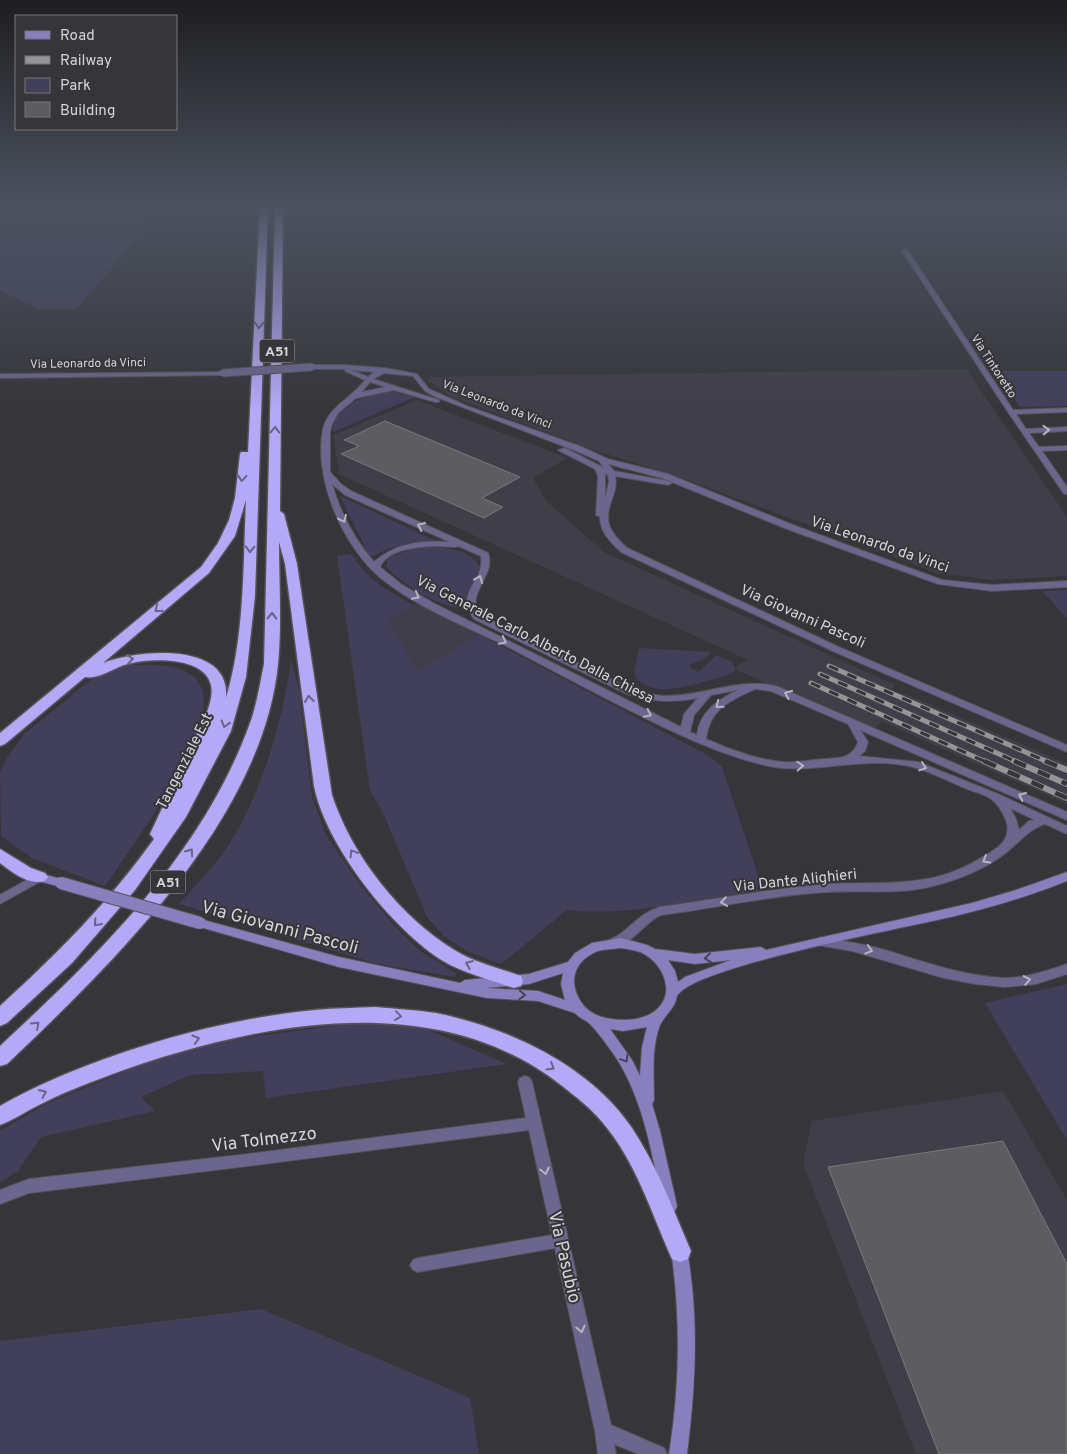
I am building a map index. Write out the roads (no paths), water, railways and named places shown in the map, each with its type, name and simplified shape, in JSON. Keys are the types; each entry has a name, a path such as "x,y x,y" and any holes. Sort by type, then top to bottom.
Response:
{"highway":[{"name":"A51","path":"256,396 261,274"},
{"name":"A51","path":"0,1058 100,961 170,880 204,832 240,766 251,741 269,681 278,274"},
{"path":"0,741 182,590 205,570 221,549 233,528 238,511 243,466 256,396"},
{"name":"Tangenziale Est","path":"0,1018 65,958 129,886 178,817 223,731 239,677 248,596 256,396"},
{"path":"273,496 291,564 318,765 325,797 337,826 356,859 380,891 430,942 451,956 514,981"},
{"path":"69,683 104,666 123,660 154,656 175,657 197,662 207,669 216,680 220,689 218,701 198,753 180,784 144,865"},
{"path":"0,856 25,872 38,877"},
{"path":"0,1116 65,1083 169,1047 244,1027 278,1020 349,1014 398,1016 442,1023 502,1041 530,1054 556,1070 595,1100 615,1122 643,1165 680,1251"}],"street":[{"name":"Via Tintoretto","path":"920,274 1011,412 1067,492"},
{"name":"Via Leonardo da Vinci","path":"0,376 223,373 312,367 385,370 409,373 415,375 428,390 438,396 579,449 600,459 665,476 790,527 941,582 992,588 1067,584"},
{"name":"Via Leonardo da Vinci","path":"326,367 347,370 367,379 401,388 572,454 608,474 691,488"},
{"name":"Via Generale Carlo Alberto Dalla Chiesa","path":"385,370 375,373 367,379 361,390 336,410 328,421 325,432 327,473 332,494 352,537 375,569 402,588 459,619 734,755 771,764 805,766 847,760 875,759 914,764 994,796 1067,830"},
{"name":"Via Generale Carlo Alberto Dalla Chiesa","path":"354,396 409,373"},
{"name":"Via Generale Carlo Alberto Dalla Chiesa","path":"354,396 384,388 401,388"},
{"path":"1011,412 1067,410"},
{"path":"1024,431 1067,430"},
{"path":"1037,449 1067,448"},
{"path":"600,459 608,474 611,493 603,518 606,532"},
{"name":"Via Leonardo da Vinci","path":"608,474 631,467"},
{"path":"327,473 338,486 348,493 482,553"},
{"name":"Via Leonardo da Vinci","path":"606,532 600,518 608,474"},
{"name":"Via Leonardo da Vinci","path":"611,493 623,484 643,479"},
{"name":"Via Giovanni Pascoli","path":"606,532 614,542 638,558 838,650 1067,749"},
{"path":"375,569 377,562 387,554 419,545 453,545 482,553"},
{"name":"Via Generale Carlo Alberto Dalla Chiesa","path":"482,553 486,557 486,562 470,602 471,609 477,617 638,695 670,700 731,686 754,686 782,691 849,722 931,755 1067,818"},
{"path":"701,740 703,723 708,714 723,701 754,686"},
{"path":"685,732 688,714 709,692"},
{"path":"847,760 860,751 863,742 861,735 849,722"},
{"path":"994,796 1010,817 1014,832 1011,842"},
{"path":"1044,820 1067,818"},
{"name":"Via Dante Alighieri","path":"613,943 624,939 641,921 656,912 816,889 924,884 966,870 1011,842 1033,824 1044,820"},
{"path":"673,992 682,983 698,975 792,948 964,909 1067,876"},
{"path":"0,900 38,877"},
{"name":"Via Giovanni Pascoli","path":"38,877 347,964 487,993 538,996 578,1009"},
{"path":"821,942 857,947 956,977 990,982 1025,981 1067,969"},
{"path":"654,954 670,970 673,980 673,992 668,1006 658,1016 643,1024 614,1026 595,1020 578,1009 571,1000 566,987 566,977 571,966 588,950 613,943 634,945 654,954 695,959 792,948"},
{"name":"Via Giovanni Pascoli","path":"456,986 514,981 536,977 571,966"},
{"path":"647,1106 648,1048 650,1034 658,1016"},
{"path":"595,1020 621,1053 636,1077 647,1106 680,1251 686,1299 688,1360 678,1454"},
{"name":"Via Pasubio","path":"525,1082 604,1431 607,1454"},
{"name":"Via Tolmezzo","path":"0,1197 29,1186 534,1123"},
{"path":"418,1265 561,1240"},
{"path":"604,1431 658,1454"}],"railway":[{"path":"829,666 1048,762"},
{"path":"820,674 1017,762"},
{"path":"811,683 986,762"},
{"path":"984,761 1067,798"},
{"path":"1014,761 1067,784"},
{"path":"1045,761 1067,770"}]}
